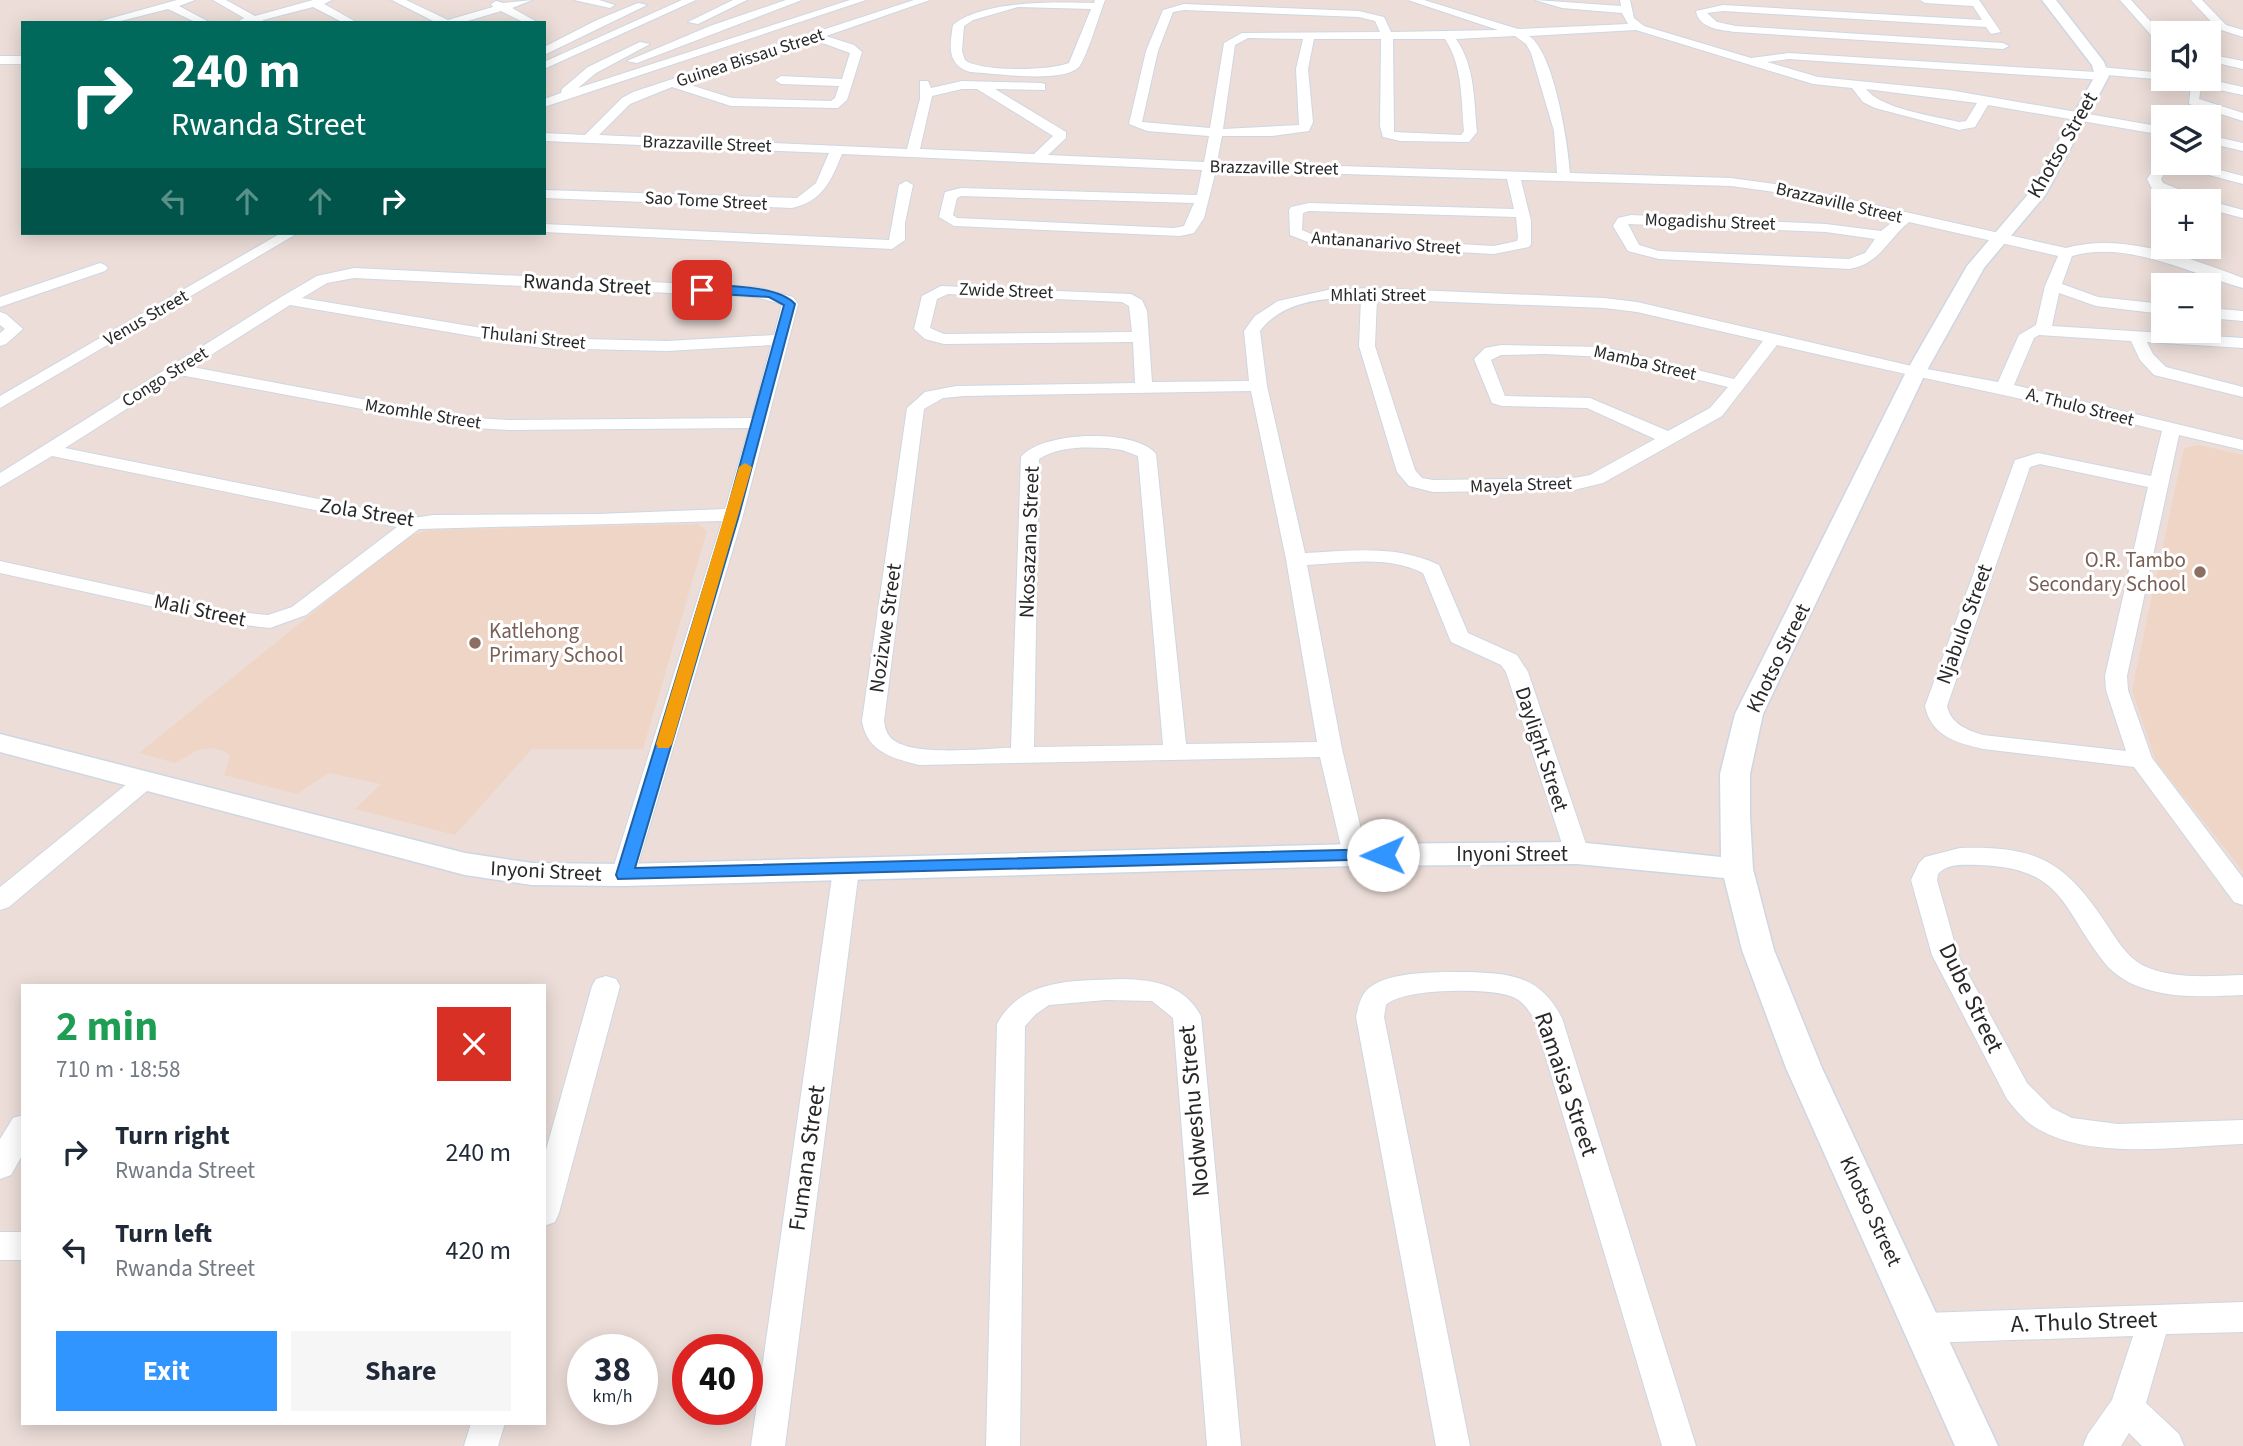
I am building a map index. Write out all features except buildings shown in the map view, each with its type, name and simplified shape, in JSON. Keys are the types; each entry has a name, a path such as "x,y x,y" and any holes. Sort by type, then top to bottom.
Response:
{"street":[{"path":"131,0 149,10"},
{"path":"108,21 190,0"},
{"path":"218,0 257,21 327,0"},
{"path":"397,0 443,21"},
{"path":"486,0 530,21"},
{"path":"454,21 527,0"},
{"path":"579,0 613,2 611,13 618,16"},
{"path":"546,50 560,37 655,0"},
{"path":"546,65 691,0"},
{"path":"561,96 592,70 632,49 743,0"},
{"path":"574,85 598,78 714,28 797,0"},
{"path":"546,102 861,0"},
{"name":"Guinea Bissau Street","path":"588,139 631,98 925,0"},
{"path":"1413,0 1518,33 1531,42 1537,52 1560,131 1564,178"},
{"path":"1540,0 1562,5 1625,5 1629,19 1637,27"},
{"path":"1925,0 1975,1 2020,70"},
{"name":"Khotso Street","path":"1977,1446 1804,1068 1758,950 1737,869 1735,774 1749,714 1916,372 1976,266 2036,194 2102,73 2049,0"},
{"path":"2125,0 2151,29"},
{"path":"2196,0 2222,27 2243,34"},
{"path":"314,3 349,21"},
{"path":"1023,3 1099,3 1074,65 1070,68 1048,71 970,68 960,65 956,58 959,25 969,18 1023,3"},
{"path":"169,5 201,21"},
{"path":"1309,35 1302,69 1307,122 1304,128 1287,132 1217,131 1147,127 1134,122 1152,51 1167,11 1194,8 1365,15 1380,19 1387,37 1388,134 1401,137 1468,137 1471,132 1458,50 1448,36"},
{"path":"1989,24 1723,8 1701,11 1702,17 1709,23 1736,30 2003,46"},
{"path":"1201,199 961,192 950,195 946,217 954,222 1182,232 1192,227 1201,199 1217,131 1230,43 1251,34 1448,36 1637,27 1797,77 1930,91 2151,129"},
{"path":"671,83 731,102 820,106 839,103 855,49 815,37"},
{"path":"1748,61 1789,56 2151,76"},
{"path":"0,60 21,60"},
{"path":"2221,60 2241,64"},
{"path":"781,80 847,83"},
{"path":"979,85 1061,135 1038,158"},
{"path":"913,152 926,88 979,85 1041,87"},
{"path":"1856,85 1874,103 1959,125 1970,124 1986,100"},
{"path":"2221,86 2243,91"},
{"path":"2194,91 2193,101 2243,117"},
{"name":"Brazzaville Street","path":"546,137 1209,166 1751,184 2066,253 2072,250 2106,249 2146,253 2243,283"},
{"path":"2221,142 2243,147"},
{"name":"Sao Tome Street","path":"546,194 792,204 808,200 817,193 838,149"},
{"path":"2165,189 2157,186 2154,179 2162,167 2186,165 2243,180"},
{"name":"Antananarivo Street","path":"1513,176 1521,213 1526,242 1508,249 1313,240 1295,232 1296,210 1309,207 1521,213"},
{"path":"546,228 892,245 898,240 898,222 906,185"},
{"path":"2221,208 2243,214"},
{"name":"Mogadishu Street","path":"1884,236 1835,228 1631,219 1624,220 1620,226 1633,247 1659,255 1846,264 1868,260 1884,236 1905,218"},
{"name":"Venus Street","path":"0,403 288,235"},
{"path":"2043,329 2053,286 2066,253"},
{"path":"0,302 100,268"},
{"name":"Rwanda Street","path":"332,275 354,272 769,293 780,296 790,304 732,515 624,875"},
{"name":"Congo Street","path":"0,481 287,300 332,275"},
{"path":"2053,286 2096,301 2151,308"},
{"name":"Zwide Street","path":"1141,337 944,339 931,336 922,329 930,296 940,290 956,288 1125,297 1138,306 1141,337 1144,388"},
{"name":"Mhlati Street","path":"1355,855 1330,749 1296,559 1258,386 1252,334 1261,319 1296,301 1322,295 1369,293 1623,305 1916,372"},
{"name":"Mayela Street","path":"1369,293 1367,346 1406,472 1416,482 1444,487 1574,484 1596,479 1716,412 1740,385 1772,340"},
{"name":"Thulani Street","path":"287,300 542,343 667,346 781,340"},
{"path":"2221,314 2243,316"},
{"path":"0,317 15,329 0,341"},
{"path":"2004,388 2027,335 2033,330 2243,343"},
{"path":"2136,335 2146,356 2160,371 2243,392"},
{"name":"Mamba Street","path":"1670,439 1590,403 1502,401 1498,399 1482,359 1491,352 1502,350 1588,350 1740,385"},
{"name":"Mzomhle Street","path":"176,369 458,422 509,425 757,423"},
{"name":"A. Thulo Street","path":"1916,372 2004,388 2243,445"},
{"name":"Nozizwe Street","path":"1258,386 943,392 923,400 913,412 873,721 874,734 884,745 896,752 919,757 1330,749"},
{"path":"2171,429 2116,676 2119,702 2141,760 2243,897"},
{"name":"Nkosazana Street","path":"1022,754 1030,457 1040,449 1052,445 1105,443 1133,445 1147,454 1175,751"},
{"name":"Zola Street","path":"49,450 413,524 433,521 597,520 732,515"},
{"name":"Njabulo Street","path":"2141,760 1983,742 1962,736 1945,725 1937,714 1936,706 2022,464 2038,458 2054,460 2157,483"},
{"name":"Mali Street","path":"0,567 227,617 270,622 299,611 413,524"},
{"name":"Daylight Street","path":"1296,559 1399,557 1432,569 1459,637 1509,660 1517,671 1577,853"},
{"name":"Inyoni Street","path":"0,743 476,866 532,874 624,875 1355,855 1577,853 1737,869"},
{"path":"0,901 146,780"},
{"name":"Dube Street","path":"2243,985 2172,984 2151,980 2131,971 2117,959 2059,878 2034,863 2010,857 1962,856 1933,862 1926,871 1924,880 1945,955 2017,1091 2032,1109 2049,1122 2071,1131 2096,1136 2243,1132"},
{"name":"Fumana Street","path":"768,1446 846,870"},
{"name":"Ramaisa Street","path":"1452,1446 1370,1017 1371,1007 1382,992 1392,988 1438,983 1502,982 1525,991 1542,1005 1552,1031 1679,1446"},
{"path":"546,1206 607,986"},
{"name":"Nodweshu Street","path":"1003,1446 1011,1024 1021,1009 1032,1000 1047,995 1137,990 1161,993 1187,1016 1224,1446"},
{"path":"0,1166 21,1130"},
{"path":"0,1246 21,1246"},
{"name":"A. Thulo Street","path":"1924,1328 2243,1317"},
{"path":"2100,1446 2127,1408 2154,1320"},
{"path":"2127,1408 2167,1446"},
{"path":"481,1446 487,1425"}],"shaded area":[{"name":"O.R. Tambo Secondary School","path":"2199,445 2243,455 2243,871 2156,761 2132,690 2184,448"},
{"name":"Katlehong Primary School","path":"698,524 707,531 643,749 532,749 455,835 355,809 381,784 329,773 297,794 224,775 230,757 226,752 213,748 198,750 175,763 139,753 407,537 428,530"}],"slow traffic":[{"path":"664,744 745,467"}],"place":[{"name":"O.R. Tambo Secondary School","path":"2200,572"},
{"name":"Katlehong Primary School","path":"475,643"}],"route":[{"path":"702,290 769,293 780,296 790,304 732,515 624,875 1383,855"}]}
